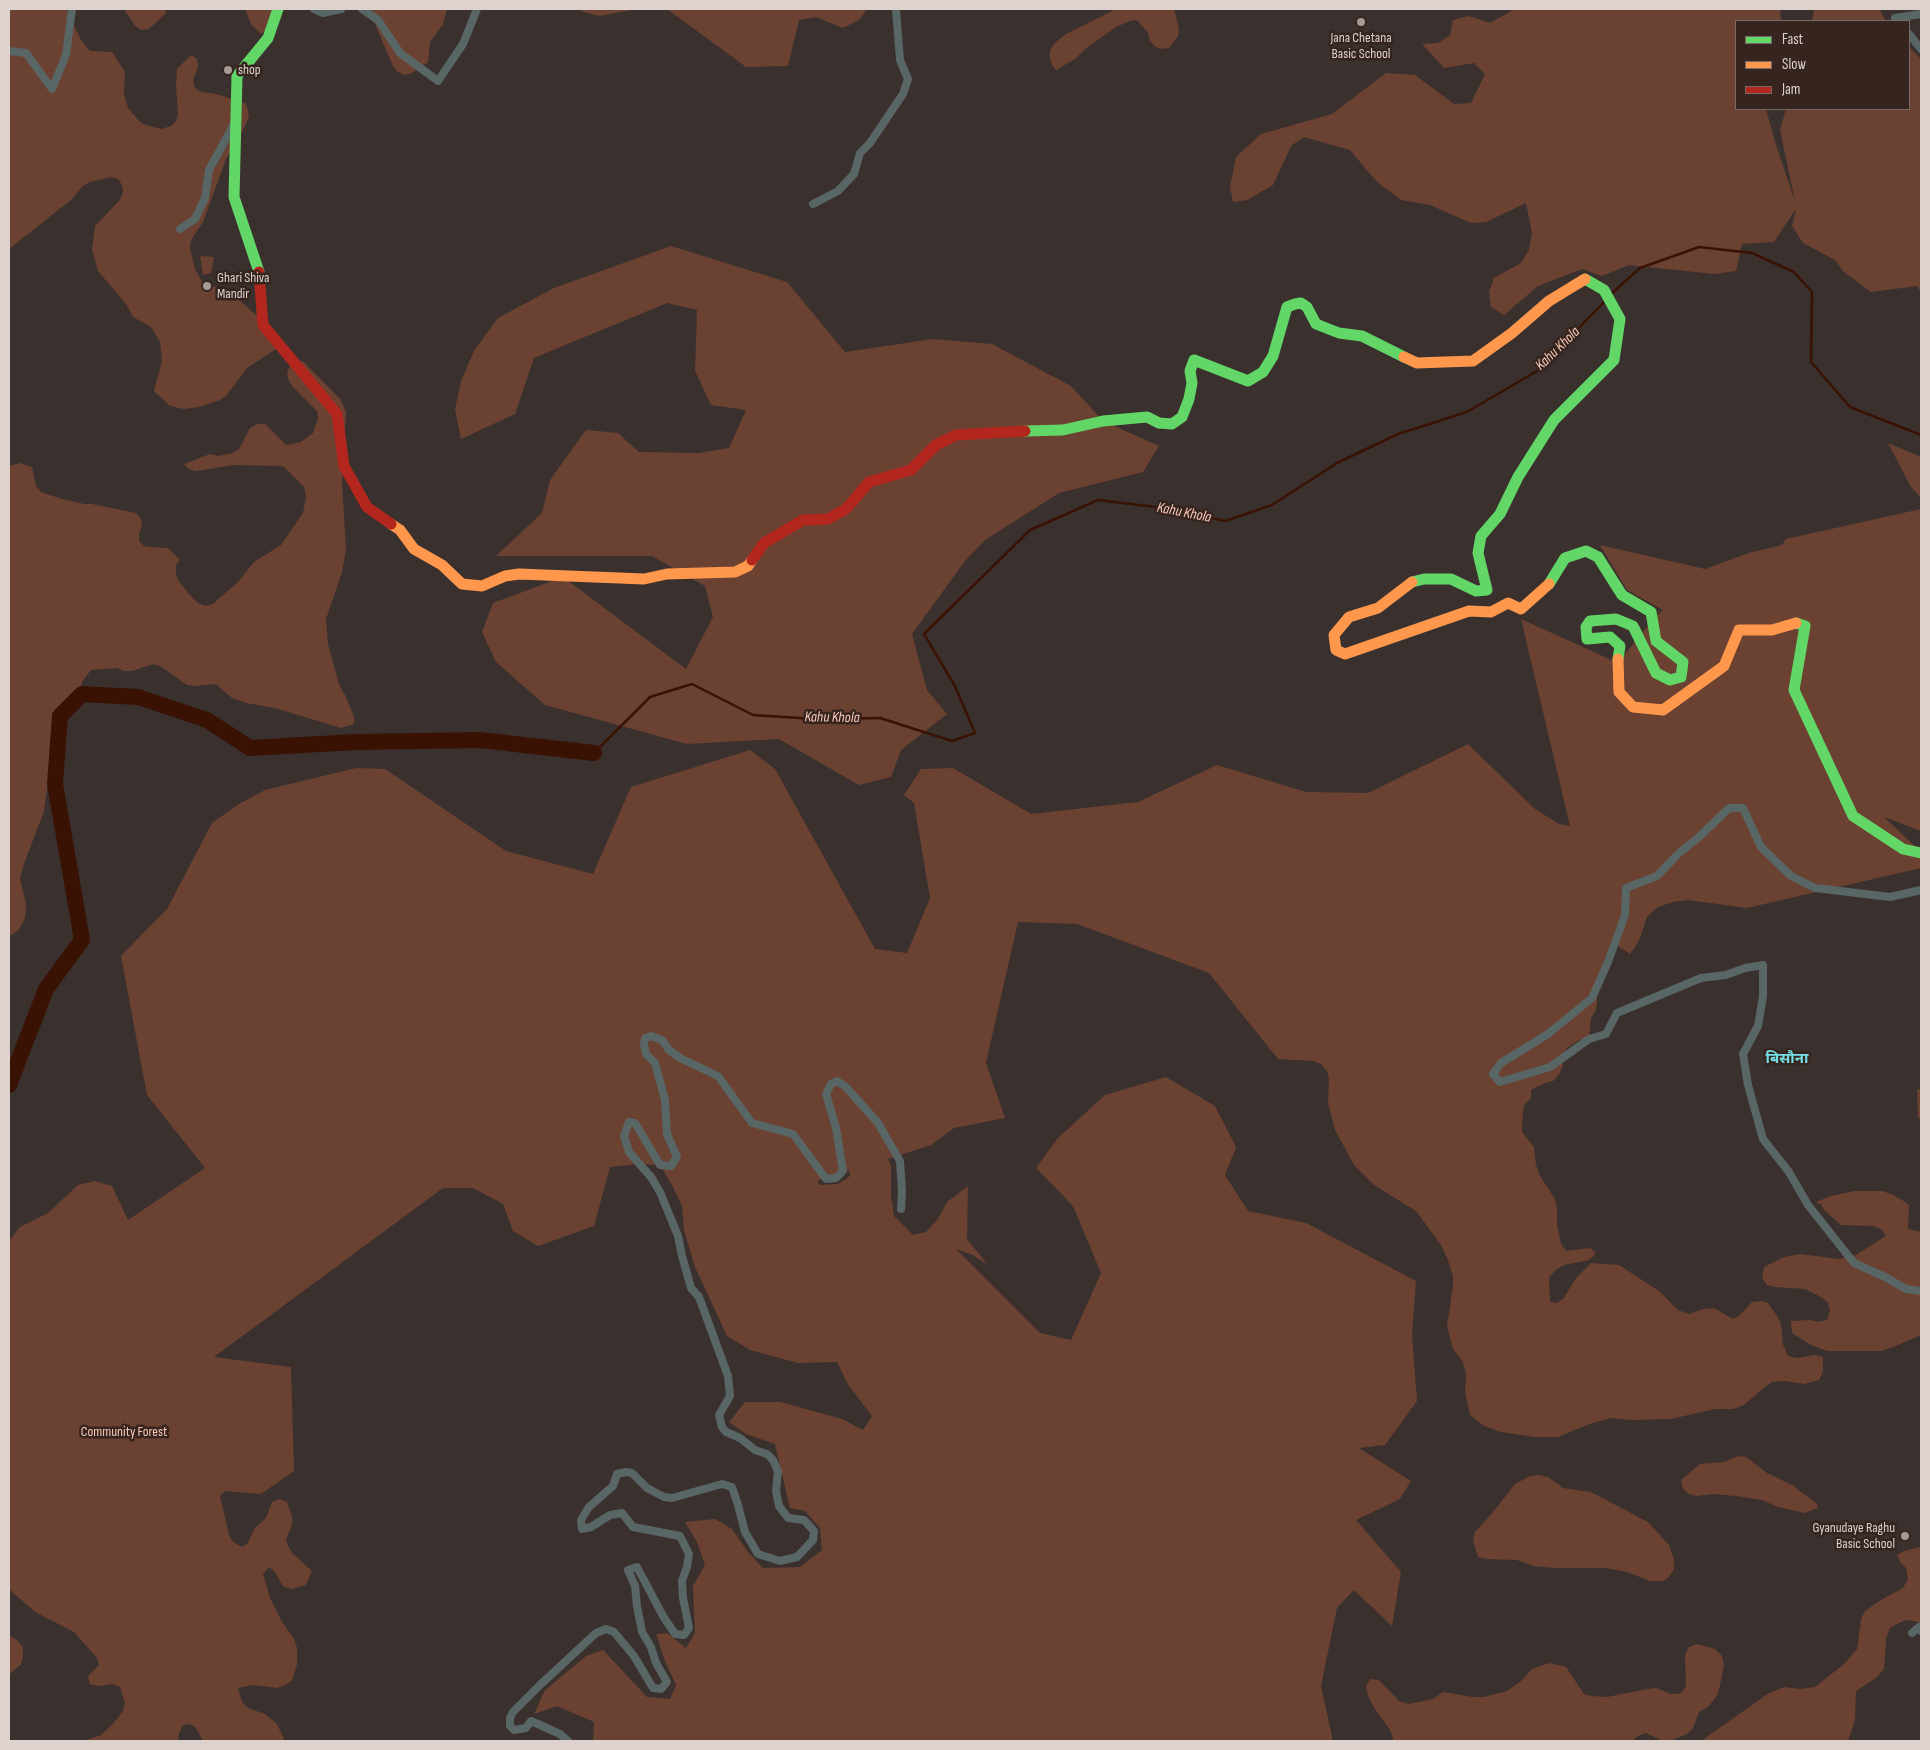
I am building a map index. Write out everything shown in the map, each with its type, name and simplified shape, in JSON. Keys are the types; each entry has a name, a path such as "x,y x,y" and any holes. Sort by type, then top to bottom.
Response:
{"street":[{"path":"9,51 26,53 52,89 66,55 72,9"},
{"path":"278,9 268,38 237,76 234,197 261,277 263,325 337,414 344,466 367,508 400,530 414,549 442,565 462,584 482,586 505,576 519,574 644,579 668,574 735,572 748,566 764,543 803,520 828,519 846,509 869,482 911,470 936,445 956,435 1004,431 1063,430 1103,421 1147,417 1159,423 1172,424 1182,417 1189,399 1192,383 1190,371 1194,360 1248,380 1263,372 1272,356 1287,307 1295,304 1301,302 1307,307 1316,324 1339,333 1362,336 1391,352 1417,363 1472,361 1512,333 1549,300 1584,278 1604,290 1620,319 1614,360 1554,420 1518,477 1500,514 1481,536 1478,554 1487,590 1476,591 1451,578 1424,579 1410,583 1378,608 1349,617 1334,635 1336,650 1346,654 1469,611 1491,612 1508,603 1522,609 1546,587 1565,558 1586,551 1598,557 1622,595 1651,612 1656,641 1683,662 1681,677 1670,680 1656,673 1633,626 1616,619 1590,621 1586,627 1587,639 1610,637 1620,646 1618,664 1619,692 1633,707 1663,710 1724,666 1739,630 1772,630 1794,623 1805,626 1794,690 1853,816 1904,849 1921,853"},
{"path":"314,9 323,13 341,9"},
{"path":"362,9 378,20 400,53 438,81 463,44 477,9"},
{"path":"813,204 838,191 854,174 860,153 870,143 903,94 908,79 900,60 896,9"},
{"path":"1895,16 1921,14"},
{"path":"1910,35 1921,49"},
{"path":"180,229 195,219 205,198 209,170 236,120"},
{"path":"1921,890 1890,897 1815,888 1791,876 1761,847 1744,808 1729,808 1678,854 1657,876 1626,888 1625,915 1608,962 1592,998 1548,1034 1501,1063 1493,1074 1500,1082 1550,1067 1589,1039 1606,1034 1617,1013 1701,978 1726,975 1745,968 1763,965 1763,996 1758,1026 1743,1054 1748,1085 1763,1139 1789,1172 1808,1206 1854,1263 1906,1289 1921,1291"},
{"path":"568,1741 560,1734 531,1721 526,1728 514,1730 510,1726 510,1718 513,1712 540,1685 596,1633 606,1629 614,1632 634,1656 653,1688 661,1689 667,1682 656,1663 651,1646 642,1632 635,1586 628,1570 637,1567 663,1616 675,1634 684,1635 689,1628 683,1598 682,1581 689,1554 680,1536 632,1527 622,1512 610,1515 591,1527 582,1529 581,1520 585,1513 589,1507 613,1486 617,1474 632,1473 647,1488 664,1497 672,1498 722,1484 732,1487 745,1532 758,1554 780,1561 797,1557 813,1540 814,1530 804,1520 788,1518 779,1506 776,1491 778,1471 773,1460 767,1454 755,1450 740,1438 726,1432 722,1427 718,1415 730,1396 728,1376 699,1297 691,1288 678,1236 660,1192 651,1177 629,1152 624,1136 629,1122 635,1123 660,1164 671,1166 677,1157 667,1134 665,1100 655,1063 646,1054 644,1046 646,1038 651,1036 662,1040 669,1050 680,1058 718,1076 752,1123 793,1134 826,1178 836,1178 843,1171 836,1128 826,1094 831,1084 838,1081 846,1087 878,1124 900,1162 901,1208"},
{"path":"1912,1633 1918,1627 1921,1631"}],"green space":[{"path":"9,9 66,9 81,40 90,51 112,52 125,72 124,94 128,108 140,122 146,125 161,129 171,126 176,121 178,114 177,69 191,55 197,59 198,67 193,80 195,88 201,92 216,94 245,103 249,117 226,159 203,222 191,240 190,248 195,269 202,282 231,293 278,334 279,341 276,349 247,368 226,396 220,400 199,407 184,409 170,406 154,391 162,361 160,342 151,327 133,317 126,304 98,271 92,249 95,226 120,200 123,192 122,185 118,179 111,177 90,182 83,186 71,200 9,249"},
{"path":"124,9 165,9 166,13 149,29 141,30 135,26"},
{"path":"245,9 275,9 267,30 261,34 251,24"},
{"path":"357,9 447,9 443,24 430,42 428,62 412,73 405,75 398,72 393,66 375,24 365,13"},
{"path":"579,9 637,9 599,16"},
{"path":"667,9 867,9 859,20 843,28 816,17 799,20 788,66 746,67"},
{"path":"1116,9 1174,9 1179,29 1178,36 1170,47 1163,49 1155,47 1150,41 1148,33 1137,20 1130,21 1116,27 1085,49 1075,59 1056,70 1050,58 1050,51 1054,44 1066,34"},
{"path":"1515,9 1780,9 1781,20 1735,20 1735,110 1766,110 1795,201 1780,130 1786,110 1910,110 1910,48 1921,59 1921,292 1917,286 1871,292 1843,271 1835,260 1803,243 1792,226 1796,209 1774,242 1742,244 1736,271 1714,274 1629,265 1602,276 1582,269 1538,286 1504,315 1491,307 1489,292 1494,278 1521,263 1529,250 1532,233 1526,203 1486,222 1471,223 1430,205 1401,200 1376,181 1350,150 1304,137 1291,146 1273,185 1247,200 1233,202 1230,187 1236,157 1261,134 1332,114 1386,73 1415,75 1454,104 1471,103 1485,74 1474,63 1444,68 1422,44 1438,43 1450,35 1453,20 1469,16 1490,23"},
{"path":"1814,9 1879,9 1885,20 1812,20"},
{"path":"671,246 787,282 845,352 933,339 992,344 1071,386 1103,421 1159,446 1143,472 1059,493 985,540 965,561 912,634 927,690 947,714 901,750 891,777 859,785 779,739 687,744 545,705 496,662 482,632 493,603 563,577 686,669 713,617 705,586 652,556 496,556 542,513 550,480 586,430 618,433 639,452 699,453 729,448 746,410 711,405 695,371 697,310 667,303 534,358 515,414 461,439 455,409 461,381 474,351 498,318 554,288"},
{"path":"200,256 214,257 211,273 203,275"},
{"path":"299,361 304,362 340,399 346,412 342,482 346,550 342,572 326,619 328,644 339,684 354,717 354,724 341,728 275,708 246,703 232,698 216,684 187,685 160,666 153,664 132,671 124,671 117,668 91,670 82,682 77,703 64,719 52,751 44,811 20,879 26,904 25,918 18,931 9,936 9,466 20,463 32,467 36,486 41,492 84,504 136,513 141,519 142,526 139,533 139,541 144,546 168,548 180,560 176,565 176,573 178,580 188,593 198,603 205,606 213,604 238,582 254,562 281,545 303,513 306,497 304,487 283,466 234,465 196,471 189,469 184,464 210,454 218,456 233,453 239,449 250,428 257,424 265,424 286,445 301,442 313,433 318,419 317,411 292,386 288,379 287,372 291,365"},
{"path":"1888,443 1921,457 1921,498 1911,487"},
{"name":"Community Forest","path":"1921,509 1921,831 1884,817 1921,852 1921,868 1747,908 1688,900 1658,907 1647,917 1639,941 1630,954 1616,945 1594,992 1597,996 1597,1004 1591,1018 1589,1039 1579,1040 1566,1049 1562,1058 1563,1066 1553,1081 1531,1090 1531,1098 1524,1105 1522,1132 1534,1147 1536,1165 1540,1176 1555,1199 1561,1244 1566,1251 1591,1248 1596,1253 1589,1260 1564,1265 1549,1277 1550,1302 1557,1303 1564,1298 1576,1278 1591,1263 1619,1265 1659,1291 1678,1310 1689,1314 1714,1308 1733,1319 1739,1316 1752,1302 1761,1301 1768,1303 1781,1324 1783,1345 1788,1356 1797,1358 1815,1355 1823,1357 1823,1372 1819,1380 1804,1384 1784,1381 1772,1382 1744,1405 1733,1409 1715,1409 1671,1419 1631,1420 1612,1418 1589,1424 1558,1437 1534,1437 1501,1432 1484,1426 1470,1415 1465,1393 1466,1374 1463,1362 1453,1349 1447,1326 1453,1286 1453,1277 1448,1260 1441,1245 1416,1211 1374,1185 1354,1165 1335,1130 1328,1103 1329,1080 1327,1071 1321,1064 1313,1061 1278,1059 1209,973 1077,924 1018,922 986,1063 1005,1118 954,1128 931,1145 888,1159 891,1166 891,1196 894,1216 913,1235 926,1232 938,1219 947,1202 968,1186 967,1239 988,1265 973,1255 956,1249 1040,1333 1071,1340 1101,1273 1073,1206 1036,1168 1058,1138 1105,1095 1166,1077 1215,1106 1236,1147 1225,1175 1248,1211 1306,1223 1416,1281 1412,1334 1417,1401 1385,1445 1359,1448 1411,1481 1400,1499 1356,1520 1401,1572 1392,1626 1354,1590 1337,1608 1321,1686 1333,1741 593,1741 594,1722 557,1706 534,1714 545,1690 586,1656 603,1650 647,1697 670,1699 676,1685 656,1634 667,1633 686,1648 695,1633 693,1586 705,1565 697,1542 685,1522 715,1519 732,1529 748,1552 763,1568 800,1567 822,1550 820,1528 805,1511 790,1508 775,1444 746,1434 729,1422 745,1402 780,1402 842,1419 863,1430 872,1416 847,1383 837,1362 798,1363 750,1350 727,1336 695,1267 684,1230 682,1206 672,1185 660,1165 639,1164 610,1167 594,1226 538,1246 513,1231 503,1204 473,1188 443,1188 214,1357 291,1367 294,1471 261,1494 225,1491 220,1496 229,1535 233,1542 242,1547 248,1543 254,1529 266,1518 272,1502 280,1499 287,1502 292,1517 292,1525 286,1539 288,1546 293,1554 312,1571 306,1585 291,1589 283,1586 275,1572 269,1567 263,1574 270,1598 281,1620 294,1639 297,1648 297,1665 292,1680 277,1688 253,1685 238,1688 242,1702 248,1708 265,1714 277,1724 285,1741 203,1741 196,1728 190,1724 183,1725 178,1741 84,1741 101,1735 123,1711 125,1703 120,1687 113,1684 98,1686 90,1684 88,1676 99,1665 97,1658 74,1632 35,1612 9,1589 9,1241 20,1227 48,1213 78,1185 95,1181 112,1186 128,1220 205,1168 147,1095 121,956 167,909 212,823 239,804 265,790 356,768 385,769 506,851 593,874 631,787 750,750 775,769 875,949 907,953 930,898 914,803 904,795 921,769 953,768 1031,814 1138,802 1217,765 1306,792 1368,793 1468,744 1535,809 1559,824 1570,826 1521,619 1618,663 1654,618 1663,610 1627,590 1600,545 1705,569 1749,553 1782,545 1786,539","holes":["849,1170 850,1176 838,1184 820,1185 817,1181"]},
{"path":"1921,1089 1921,1121 1918,1117 1917,1090"},
{"path":"1855,1191 1882,1191 1909,1205 1908,1229 1921,1232 1921,1335 1881,1351 1827,1351 1811,1345 1792,1333 1791,1321 1811,1320 1818,1322 1827,1320 1830,1311 1828,1303 1823,1298 1805,1289 1767,1285 1762,1278 1764,1267 1784,1257 1800,1254 1839,1259 1856,1255 1886,1236 1881,1229 1873,1226 1841,1225 1823,1209 1822,1205 1816,1202 1831,1196"},
{"path":"1738,1456 1746,1457 1767,1473 1792,1485 1817,1504 1818,1508 1805,1513 1778,1507 1762,1500 1713,1494 1696,1496 1689,1494 1683,1489 1681,1480 1700,1464 1724,1462"},
{"path":"1530,1476 1548,1477 1563,1488 1591,1492 1648,1522 1669,1545 1674,1560 1674,1569 1669,1577 1663,1581 1650,1581 1627,1572 1605,1568 1555,1568 1534,1566 1517,1560 1478,1557 1473,1541 1475,1532 1515,1484"},
{"path":"1921,1547 1921,1623 1910,1620 1903,1621 1890,1628 1886,1639 1884,1669 1877,1677 1856,1691 1855,1720 1848,1741 1701,1741 1769,1693 1784,1687 1800,1689 1815,1687 1844,1664 1857,1649 1861,1619 1865,1611 1903,1588 1908,1579 1906,1568 1900,1562 1897,1555 1904,1551"},
{"path":"9,1635 23,1647 23,1657 21,1664 9,1675"},
{"path":"1697,1644 1715,1649 1722,1656 1724,1666 1718,1694 1708,1707 1699,1712 1693,1728 1687,1734 1672,1740 1663,1741 1646,1733 1632,1741 1394,1741 1390,1730 1373,1706 1366,1687 1370,1679 1379,1680 1399,1701 1409,1704 1433,1699 1443,1692 1484,1697 1507,1691 1521,1681 1532,1669 1549,1663 1566,1667 1584,1694 1591,1696 1607,1697 1656,1688 1671,1694 1678,1694 1686,1686 1685,1655 1689,1647"}],"waterway":[{"name":"Kahu Khola","path":"1610,295 1640,268 1699,247 1752,253 1794,272 1812,292 1811,362 1850,407 1921,435"},
{"name":"Kahu Khola","path":"594,753 650,697 692,684 753,715 815,719 880,718 952,741 975,733 955,686 924,634 1030,530 1098,500 1172,509 1225,521 1272,505 1337,463 1398,434 1467,412 1537,371 1605,301"},
{"path":"9,1085 46,989 82,940 55,784 60,716 82,694 138,697 207,720 250,748 355,742 480,740 594,753"}],"traffic: fast":[{"path":"259,272 234,197 237,76 268,38 278,9"},
{"path":"1412,582 1424,579 1451,579 1476,591 1487,590 1478,553 1481,536 1500,514 1518,477 1554,420 1614,360 1620,319 1604,290 1585,279"},
{"path":"1025,431 1063,430 1103,421 1147,417 1159,423 1172,424 1182,417 1189,399 1192,383 1190,371 1194,360 1248,381 1263,372 1273,356 1287,307 1295,304 1301,303 1307,307 1316,324 1339,333 1362,336 1404,357"},
{"path":"1549,584 1565,558 1586,551 1598,557 1622,595 1651,612 1656,641 1683,662 1681,677 1670,680 1656,673 1633,626 1616,619 1590,621 1586,627 1587,639 1610,637 1620,646 1618,659"},
{"path":"1796,623 1805,626 1794,690 1853,816 1903,849 1921,853"}],"traffic: slow":[{"path":"1404,357 1417,363 1473,361 1512,333 1549,301 1585,279"},
{"path":"391,524 400,530 414,549 442,565 462,584 482,586 505,576 519,574 644,579 667,574 735,572 748,566 752,560"},
{"path":"1412,582 1378,608 1349,617 1334,635 1336,650 1345,654 1469,611 1491,612 1508,603 1521,609 1549,584"},
{"path":"1618,659 1619,692 1633,707 1663,710 1724,666 1739,630 1772,630 1796,623"}],"traffic: jam":[{"path":"259,272 263,325 337,414 344,466 367,507 391,524"},
{"path":"752,560 764,543 803,520 828,519 846,509 869,482 911,470 936,445 956,435 1025,431"}],"place":[{"name":"Jana Chetana Basic School","path":"1361,22"},
{"name":"shop","path":"228,70"},
{"name":"Ghari Shiva Mandir","path":"207,286"},
{"name":"Gyanudaye Raghu Basic School","path":"1905,1536"}],"district":[{"name":"बिसौना","path":"1787,1059"}]}
